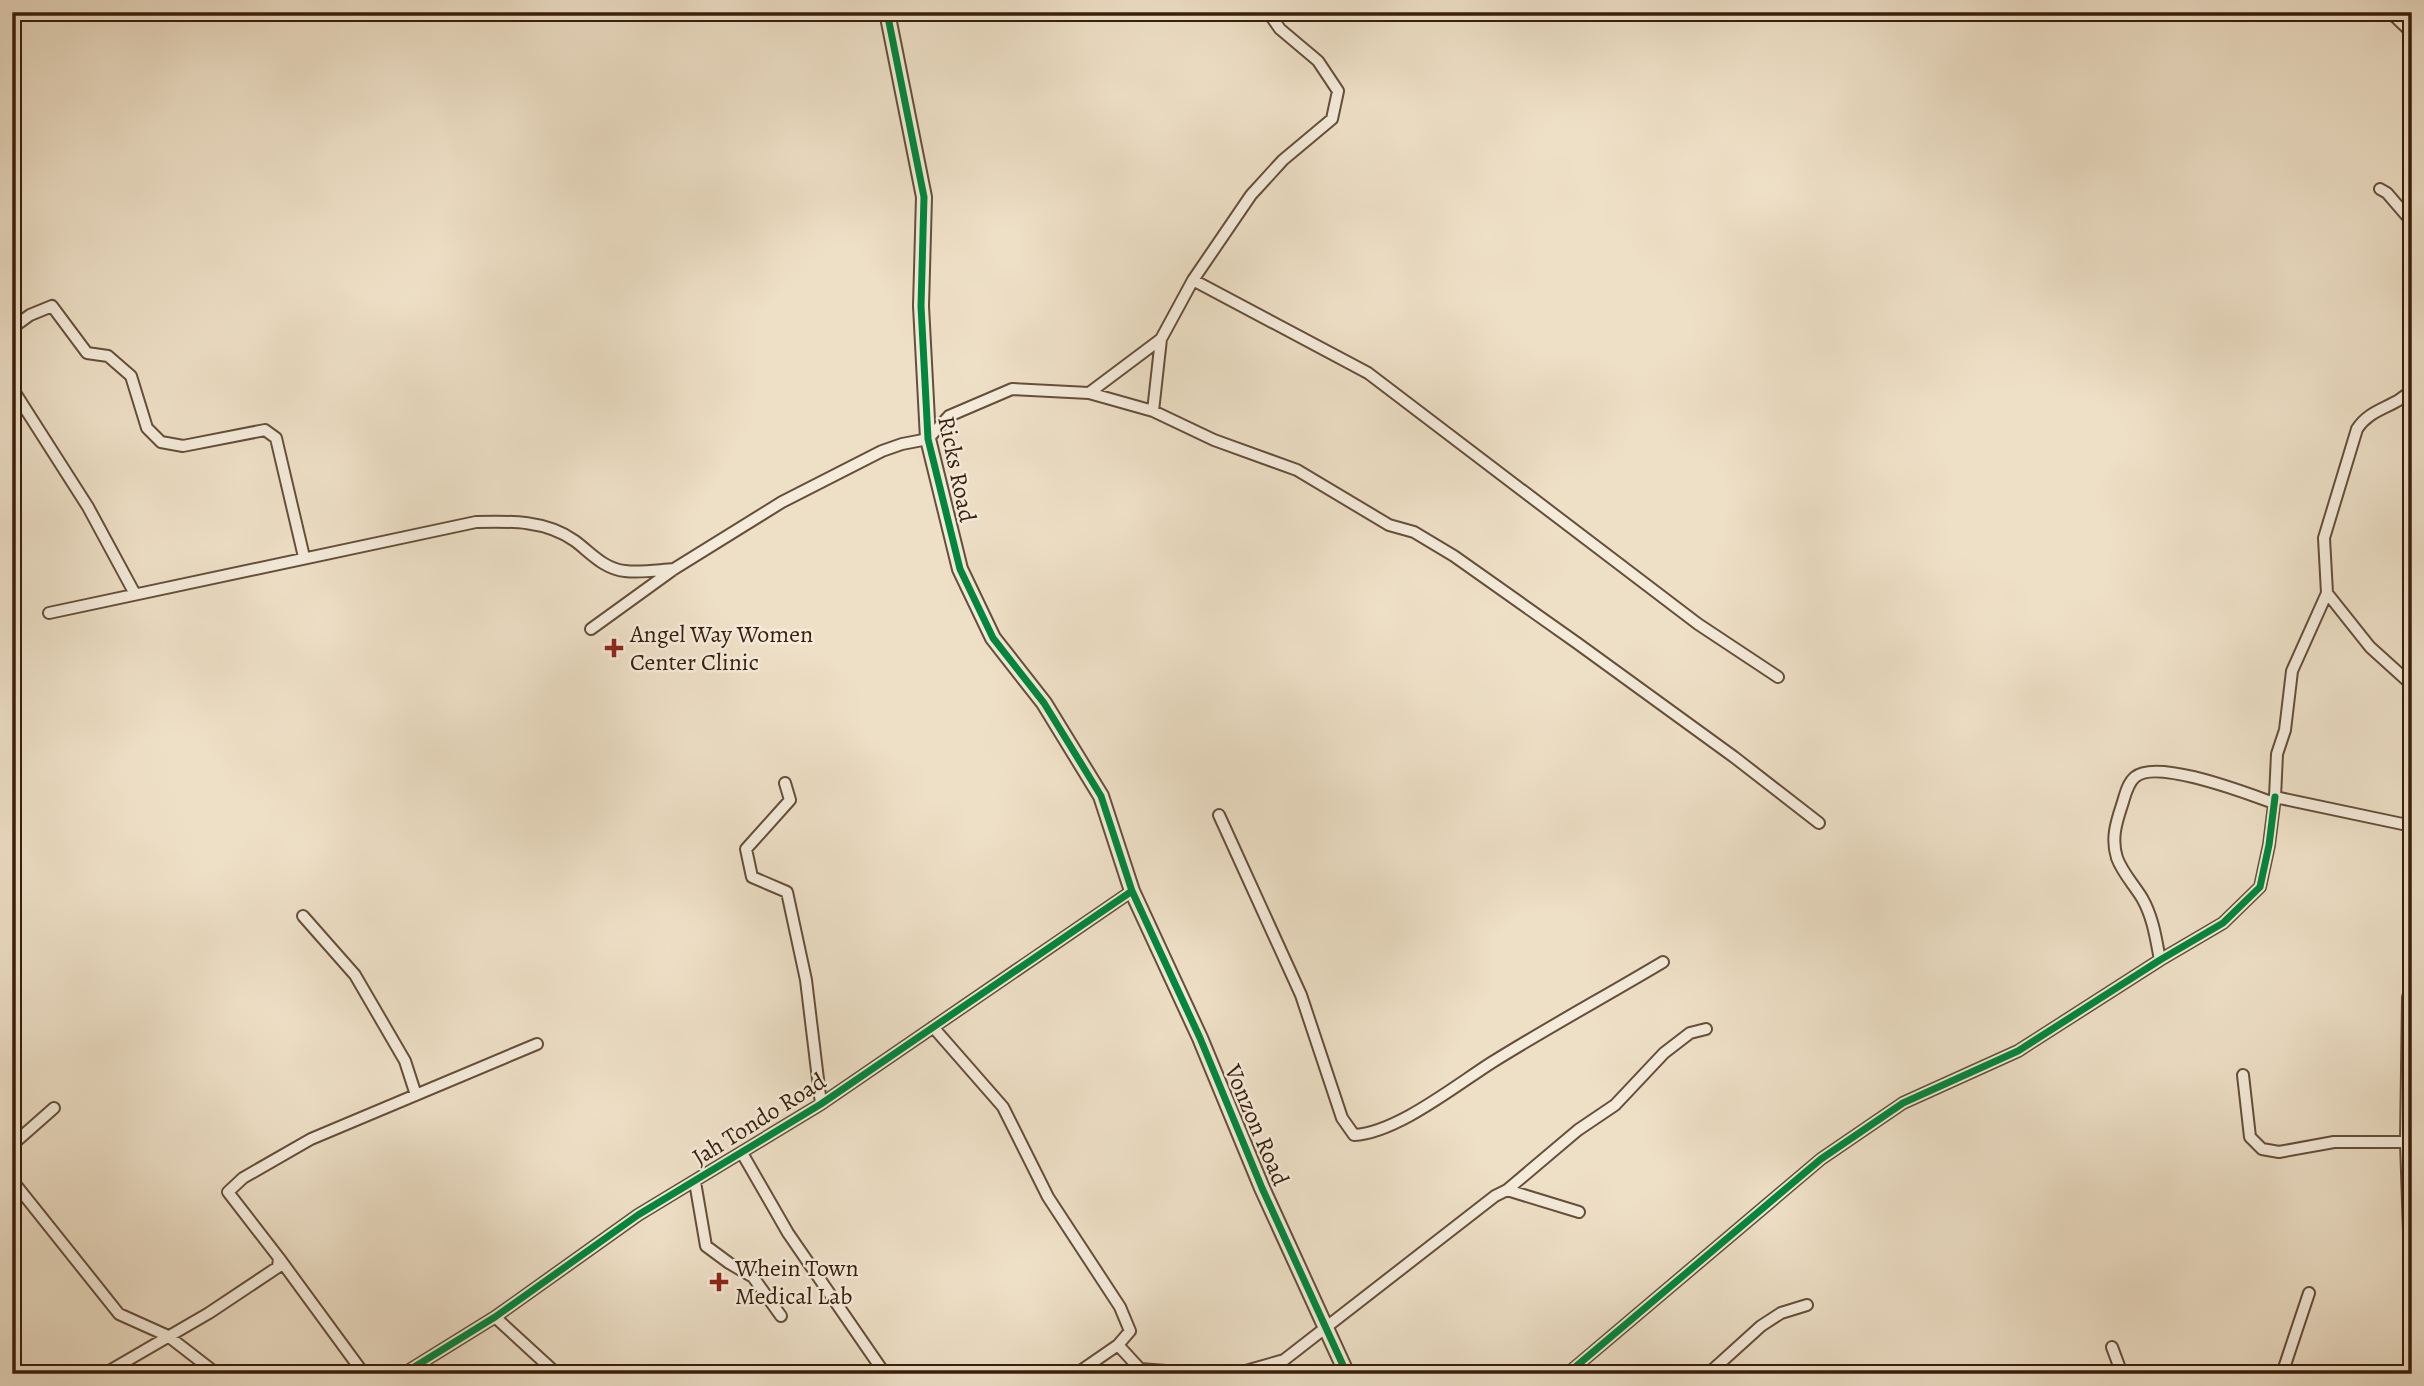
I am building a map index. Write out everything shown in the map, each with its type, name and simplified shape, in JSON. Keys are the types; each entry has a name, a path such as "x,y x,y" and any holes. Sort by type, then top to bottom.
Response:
{"street":[{"name":"Ricks Road","path":"887,12 924,197 921,306 928,439 960,569 993,638 1044,704 1101,796 1132,891"},
{"path":"1153,411 1161,339 1193,280 1251,195 1283,160 1332,119 1338,91 1318,61 1280,29 1268,12"},
{"path":"2390,12 2412,33"},
{"path":"2380,190 2387,194 2412,222"},
{"path":"1193,280 1367,373 1698,624 1778,677"},
{"path":"12,328 30,315 52,306 87,353 108,356 131,376 148,428 161,442 183,446 265,430 276,438 304,557"},
{"path":"1089,393 1161,339"},
{"path":"12,388 88,507 135,594"},
{"path":"591,629 674,569 782,502 882,452 902,444 928,439 949,416 1012,389 1089,393 1153,411 1214,440 1297,470 1389,525 1414,532 1454,556 1734,757 1819,823"},
{"path":"1567,1374 1821,1159 1903,1103 2018,1051 2223,923 2260,887 2269,845 2277,754 2285,730 2292,671 2327,593 2325,538 2357,429 2365,417 2405,397 2412,389"},
{"path":"49,613 475,522 519,521 548,528 574,540 595,559 624,572 674,569"},
{"path":"2327,593 2370,648 2412,685"},
{"path":"2160,960 2154,927 2144,901 2118,861 2114,847 2114,828 2127,788 2134,777 2141,773 2154,771 2211,780 2274,800 2412,826"},
{"path":"786,783 790,800 746,849 752,877 787,892 806,979 821,1104"},
{"path":"1219,816 1301,995 1342,1118 1354,1135 1366,1134 1412,1114 1492,1063 1663,962"},
{"name":"Jah Tondo Road","path":"403,1374 495,1317 638,1215 821,1104 1132,891"},
{"name":"Vonzon Road","path":"1132,891 1200,1038 1262,1188 1347,1374"},
{"path":"303,916 355,975 405,1061 416,1096"},
{"path":"2408,997 2410,1262"},
{"path":"933,1027 1003,1107 1048,1198 1119,1307 1130,1331 1118,1345 1076,1374"},
{"path":"1235,1374 1284,1360 1495,1196 1507,1190 1578,1130 1615,1105 1664,1053 1690,1033 1706,1030"},
{"path":"364,1374 228,1192 243,1178 311,1139 537,1044"},
{"path":"2243,1075 2250,1137 2262,1149 2279,1152 2334,1142 2409,1142"},
{"path":"12,1145 54,1108"},
{"path":"742,1153 788,1233 886,1374"},
{"path":"12,1180 119,1314 168,1336 217,1374"},
{"path":"695,1182 706,1246 753,1277 780,1316"},
{"path":"1507,1190 1579,1212"},
{"path":"104,1374 209,1313 278,1267 279,1258"},
{"path":"2282,1374 2309,1293"},
{"path":"1708,1374 1760,1326 1781,1313 1807,1305"},
{"path":"495,1317 557,1374"},
{"path":"1118,1345 1140,1369 1205,1374"},
{"path":"2112,1347 2122,1374"}],"cycle path":[{"path":"887,12 924,197 921,306 928,439 960,569 993,638 1044,703 1101,796 1132,891 1200,1038 1262,1188 1347,1374"},
{"path":"1567,1374 1821,1159 1903,1103 2018,1051 2223,923 2260,887 2275,797"},
{"path":"403,1374 495,1317 638,1215 821,1104 1132,891"}],"place":[{"name":"Angel Way Women Center Clinic","path":"614,648"},
{"name":"Whein Town Medical Lab","path":"719,1282"}]}
